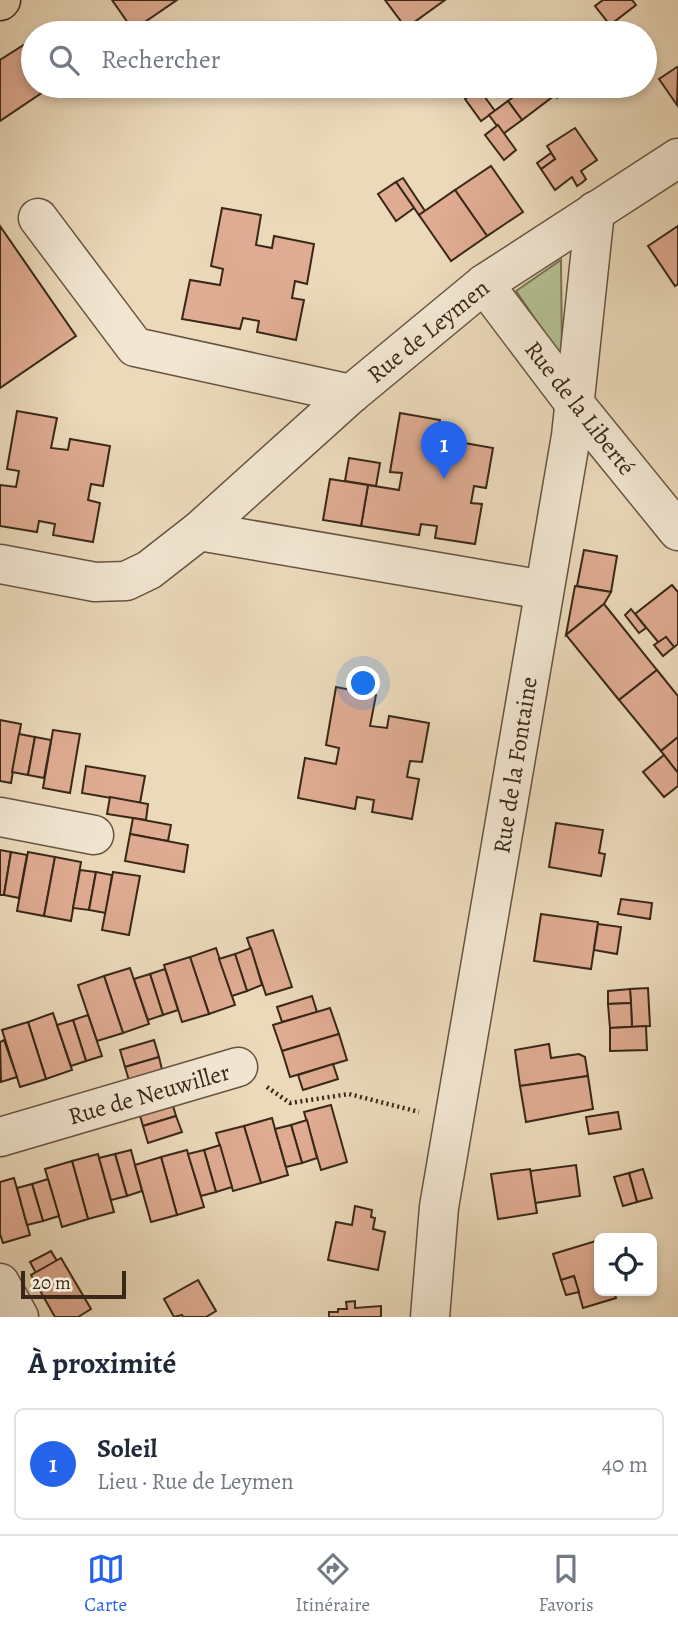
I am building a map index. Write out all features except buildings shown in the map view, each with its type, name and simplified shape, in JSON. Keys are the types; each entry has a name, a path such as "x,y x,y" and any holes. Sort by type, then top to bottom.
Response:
{"street":[{"name":"Rue de Leymen","path":"0,564 95,582 126,581 149,570 199,531 351,394 484,284 678,158"},
{"name":"Rue de la Fontaine","path":"430,1317 439,1207 571,436 595,211"},
{"path":"38,218 135,347 351,394"},
{"name":"Rue de la Liberté","path":"484,284 574,403 678,531"},
{"path":"199,531 544,590"},
{"path":"0,817 94,835"},
{"name":"Rue de Neuwiller","path":"0,1137 238,1067"},
{"path":"0,1283 19,1317"}],"path":[{"name":"Rue de Neuwiller","path":"238,1067 290,1103 349,1094 454,1121"}],"green space":[{"path":"561,260 562,358 516,291"}],"place":[{"name":"Soleil","path":"444,479"}]}
